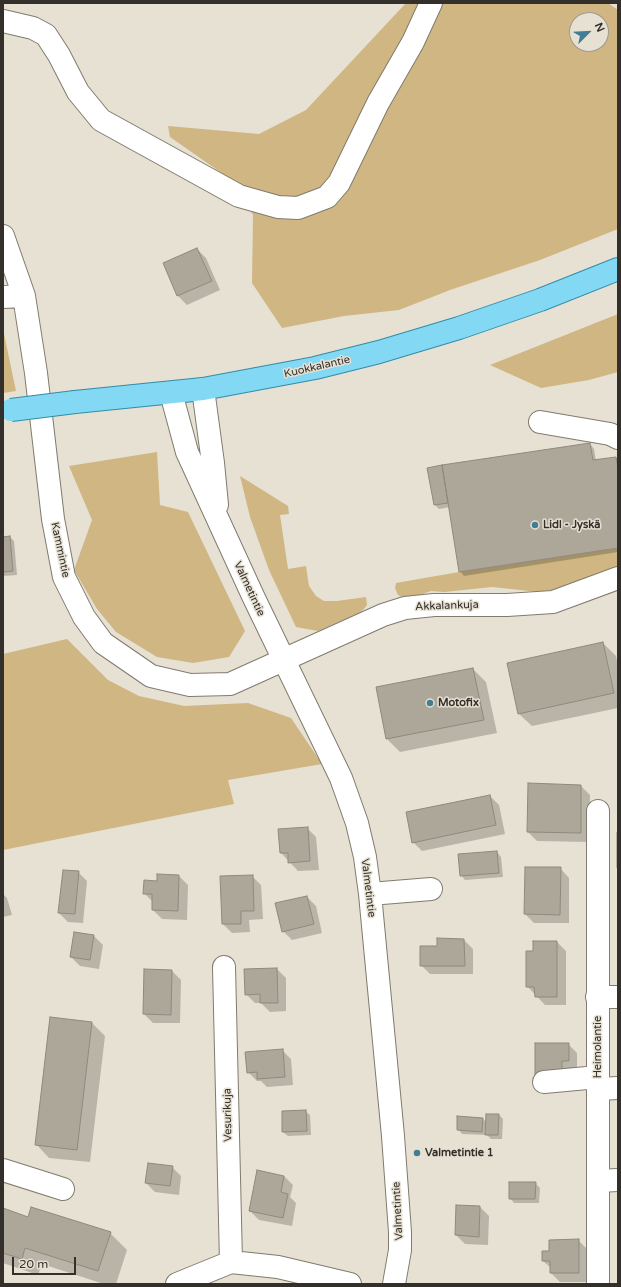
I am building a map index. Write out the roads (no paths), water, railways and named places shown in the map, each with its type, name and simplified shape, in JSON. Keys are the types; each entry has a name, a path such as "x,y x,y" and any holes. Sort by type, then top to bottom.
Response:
{"main road":[{"name":"Kuokkalantie","path":"7,411 75,402 203,389 315,368 379,352 459,328 532,303 618,269"}],"street":[{"path":"3,21 33,28 46,35 59,55 78,92 101,120 239,196 278,207 298,208 326,197 339,183 378,103 413,42 431,3"},
{"name":"Kammintie","path":"3,236 13,297 36,373 53,520 64,577 84,617 103,643 150,676 190,685 230,684 283,659"},
{"name":"Valmetintie","path":"203,389 213,463 218,522"},
{"name":"Valmetintie","path":"171,393 187,452 218,522 341,778 357,823 365,856 370,894 393,1136 400,1232 400,1250 394,1284"},
{"path":"540,422 610,434 618,438"},
{"name":"Akkalankuja","path":"283,659 383,615 405,608 434,605 507,605 554,602 618,578"},
{"name":"Heimolantie","path":"598,811 608,997 604,1085 608,1180 598,1284"},
{"path":"370,894 431,889"},
{"name":"Vesurikuja","path":"224,967 231,1262"},
{"path":"544,1082 604,1085"},
{"path":"3,1170 63,1189"},
{"path":"178,1284 231,1262 278,1267 350,1284"}],"place":[{"name":"Lidl - Jyskä","path":"535,525"},
{"name":"Motofix","path":"430,703"},
{"name":"Valmetintie 1","path":"417,1153"}]}
